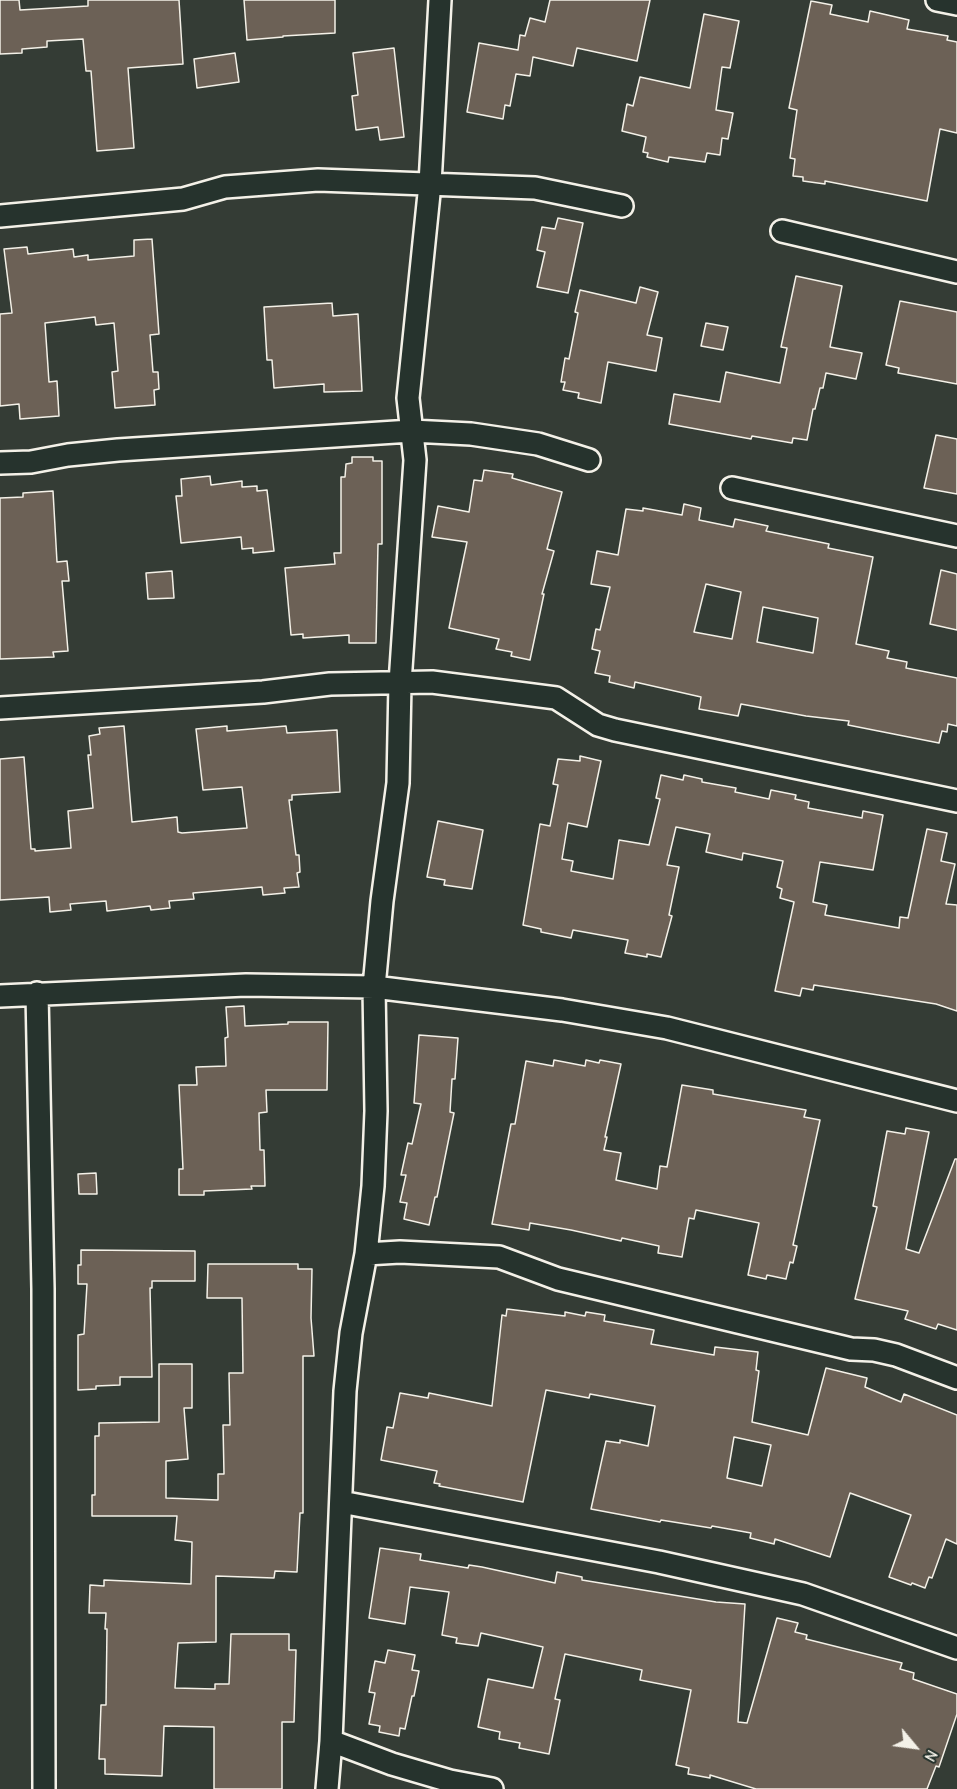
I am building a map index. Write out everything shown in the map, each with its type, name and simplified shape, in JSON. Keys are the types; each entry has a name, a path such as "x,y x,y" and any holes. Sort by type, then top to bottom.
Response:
{"street":[{"path":"327,1789 331,1741 345,1391 351,1333 366,1254 374,1186 375,987 382,901 398,783 400,682 415,460 408,398 430,184 440,0"},
{"path":"938,0 957,4"},
{"path":"0,216 183,199 225,188 281,182 355,180 535,188 622,206"},
{"path":"782,231 957,272"},
{"path":"0,463 31,462 68,455 118,450 411,431 471,434 538,444 590,460"},
{"path":"732,488 957,536"},
{"path":"0,708 264,692 330,684 432,682 556,698 598,725 615,730 957,801"},
{"path":"0,996 246,985 375,987 562,1010 668,1028 957,1101"},
{"path":"37,993 43,1288 44,1789"},
{"path":"366,1254 400,1252 500,1257 558,1279 851,1349 874,1350 896,1355 957,1378"},
{"path":"341,1502 659,1562 803,1594 957,1648"},
{"path":"331,1741 392,1764 450,1781 492,1789"}],"building":[{"path":"0,0 19,0 20,10 88,6 88,0 179,0 183,64 128,68 134,148 97,151 91,71 86,71 83,39 47,41 47,47 22,49 22,53 0,54"},
{"path":"244,0 335,0 335,33 247,40"},
{"path":"550,0 650,0 637,61 577,48 573,66 533,57 530,76 516,74 510,106 505,105 503,119 467,112 479,43 518,50 520,35 525,36 530,18 545,22"},
{"path":"811,1 832,5 830,14 868,22 870,11 909,20 907,29 948,36 947,40 957,42 957,133 940,129 927,201 825,181 825,184 803,181 803,177 793,176 795,159 790,158 797,110 789,108"},
{"path":"704,14 739,21 730,68 722,67 716,110 733,113 728,139 722,138 720,155 707,153 705,162 669,157 668,162 647,157 648,153 643,152 646,137 622,131 627,104 633,106 640,77 690,88"},
{"path":"394,48 404,137 380,140 378,127 356,130 352,96 358,95 353,53"},
{"path":"235,53 239,82 197,88 194,59"},
{"path":"558,218 583,223 568,293 537,287 545,252 537,250 542,227 555,229"},
{"path":"152,239 159,334 150,335 153,372 158,372 159,389 154,390 155,405 115,408 112,372 118,371 114,323 96,325 95,317 45,323 49,382 57,381 59,416 20,419 19,404 0,406 0,314 12,313 4,249 27,247 28,254 73,249 74,257 88,255 88,260 134,256 134,240"},
{"path":"796,276 842,286 830,347 862,353 856,379 826,373 823,388 820,388 815,409 813,409 807,440 793,438 792,443 752,436 751,439 669,424 674,394 720,402 726,372 780,383 787,348 781,347"},
{"path":"640,287 658,292 647,335 662,338 656,371 608,362 601,403 578,398 579,393 563,390 565,382 561,382 565,358 569,359 580,290 636,303"},
{"path":"900,301 957,312 957,384 898,373 899,368 886,365"},
{"path":"332,303 333,316 358,314 362,391 324,392 324,384 274,388 272,360 267,360 264,307"},
{"path":"706,323 728,327 723,350 701,346"},
{"path":"936,435 957,439 957,494 924,488"},
{"path":"352,457 373,457 373,461 382,461 382,544 378,544 376,643 349,643 349,635 303,638 303,634 291,635 285,568 335,564 334,553 341,553 341,477 345,477 346,464 352,463"},
{"path":"484,470 513,474 512,478 562,492 547,549 554,551 542,594 544,594 530,660 511,656 512,652 496,649 499,639 449,628 467,542 432,537 438,506 469,512 474,480 482,481"},
{"path":"210,476 211,485 242,481 242,487 257,486 257,491 267,490 274,551 253,553 253,548 242,549 241,537 181,543 176,496 182,496 181,479"},
{"path":"53,491 57,562 67,561 69,581 62,581 68,651 53,652 54,657 0,659 0,498 23,497 23,493"},
{"path":"684,504 701,508 699,520 733,527 735,519 768,526 766,531 829,544 828,548 873,557 856,644 889,651 887,658 907,662 906,668 957,678 957,726 948,724 947,732 942,731 939,743 848,725 849,721 741,704 738,716 699,709 701,697 635,682 634,688 609,682 610,676 595,673 600,651 592,649 596,629 600,630 610,587 591,584 597,551 618,555 626,509 643,511 643,508 682,515","holes":["706,584 741,592 732,639 694,632","763,607 818,618 813,653 757,642"]},
{"path":"941,570 957,574 957,630 930,624"},
{"path":"172,571 174,598 148,599 146,573"},
{"path":"124,726 132,822 177,817 178,832 182,833 247,828 242,787 203,790 196,729 227,726 227,731 286,726 287,733 337,730 340,792 292,795 292,800 289,800 296,855 299,855 300,872 297,873 299,887 284,888 285,893 263,895 262,887 193,893 194,899 169,901 170,908 151,910 150,906 107,911 106,901 70,904 71,910 50,912 49,897 0,900 0,759 24,757 31,849 35,851 71,848 68,811 93,808 88,755 91,755 89,736 100,734 99,728"},
{"path":"580,756 601,761 587,827 568,823 562,859 573,861 571,871 613,879 619,840 649,845 660,799 656,798 661,775 683,780 684,775 702,779 702,782 736,788 735,792 769,799 771,790 796,795 795,799 809,802 808,808 862,818 863,811 883,815 873,870 820,862 813,902 827,905 825,915 899,928 900,917 908,918 927,829 947,833 941,861 955,864 946,904 957,905 957,1011 936,1004 814,985 813,990 802,988 800,996 775,991 794,902 780,898 782,889 777,887 783,861 743,853 742,860 706,852 710,834 676,827 667,865 679,867 669,915 672,916 661,957 625,953 628,940 573,930 571,938 541,932 541,929 523,925 540,824 550,826 558,785 553,784 558,759 580,761"},
{"path":"438,821 483,830 472,889 444,885 445,880 427,877"},
{"path":"244,1006 245,1026 288,1024 288,1022 328,1022 327,1090 266,1090 267,1112 259,1113 260,1150 264,1150 265,1186 251,1186 252,1189 204,1191 204,1195 179,1195 179,1169 183,1169 179,1085 197,1085 196,1067 226,1066 225,1038 228,1037 226,1007"},
{"path":"419,1035 458,1038 450,1112 454,1113 429,1225 404,1219 407,1203 400,1202 406,1175 401,1175 408,1143 412,1144 421,1104 414,1103"},
{"path":"554,1060 585,1066 586,1060 621,1064 604,1150 621,1153 616,1180 657,1189 660,1166 667,1167 682,1085 713,1090 713,1094 806,1110 804,1117 820,1120 793,1245 797,1246 786,1279 767,1275 766,1279 748,1275 759,1223 696,1210 694,1219 689,1218 682,1257 658,1253 659,1246 622,1238 621,1241 530,1223 529,1230 492,1224 511,1124 515,1124 526,1061 553,1066"},
{"path":"906,1128 929,1132 906,1249 919,1253 955,1159 957,1159 957,1330 938,1324 936,1329 905,1319 908,1311 855,1299 877,1207 873,1206 887,1131 905,1134"},
{"path":"96,1173 97,1194 79,1194 78,1174"},
{"path":"81,1250 195,1251 195,1281 152,1281 152,1288 150,1288 152,1377 120,1377 120,1385 96,1386 96,1389 78,1390 78,1335 84,1334 87,1284 78,1284"},
{"path":"208,1264 298,1264 298,1269 312,1269 311,1318 314,1356 303,1356 303,1513 300,1513 297,1572 275,1571 274,1578 216,1576 216,1642 178,1643 175,1688 215,1689 215,1684 229,1684 231,1634 289,1634 289,1650 296,1650 294,1722 282,1722 282,1789 214,1789 214,1727 164,1726 162,1776 105,1774 105,1759 99,1759 101,1705 106,1705 107,1629 105,1629 106,1613 89,1613 90,1585 104,1586 104,1580 191,1584 192,1542 175,1540 177,1516 92,1516 92,1495 95,1495 95,1436 99,1436 99,1423 159,1422 159,1364 192,1364 192,1408 184,1408 188,1459 166,1461 166,1498 218,1500 218,1474 224,1474 223,1425 230,1425 229,1373 243,1373 242,1298 207,1298"},
{"path":"507,1309 565,1316 565,1312 585,1316 586,1312 605,1315 604,1321 654,1330 651,1344 714,1355 715,1347 758,1352 756,1370 759,1371 752,1422 808,1435 826,1368 867,1378 865,1387 901,1402 904,1394 957,1415 957,1544 946,1539 932,1578 929,1577 925,1588 889,1577 911,1515 850,1493 830,1557 775,1539 774,1544 750,1538 751,1533 712,1526 711,1528 661,1520 660,1522 591,1509 606,1441 620,1443 620,1440 648,1446 655,1406 590,1394 589,1398 546,1390 523,1502 439,1486 440,1484 434,1483 437,1471 381,1460 387,1427 393,1428 400,1393 428,1398 429,1393 492,1406 502,1315 506,1316","holes":["734,1437 771,1445 762,1486 727,1478"]},
{"path":"380,1548 421,1554 420,1560 468,1568 469,1565 482,1567 555,1583 557,1572 582,1577 582,1580 716,1602 745,1604 738,1722 747,1723 777,1618 798,1623 795,1632 807,1635 806,1639 902,1663 900,1669 914,1673 913,1679 957,1694 957,1714 939,1767 936,1766 927,1789 756,1789 710,1775 710,1778 688,1774 689,1768 676,1765 691,1690 640,1680 642,1670 565,1654 555,1699 560,1700 549,1754 519,1748 520,1743 499,1739 500,1732 478,1727 488,1679 533,1688 543,1647 481,1633 478,1646 456,1643 457,1638 442,1635 449,1592 410,1587 405,1624 369,1618"},
{"path":"388,1650 415,1655 412,1670 419,1671 405,1729 400,1728 399,1736 379,1732 380,1726 369,1724 375,1693 369,1692 375,1661 385,1663"}]}
